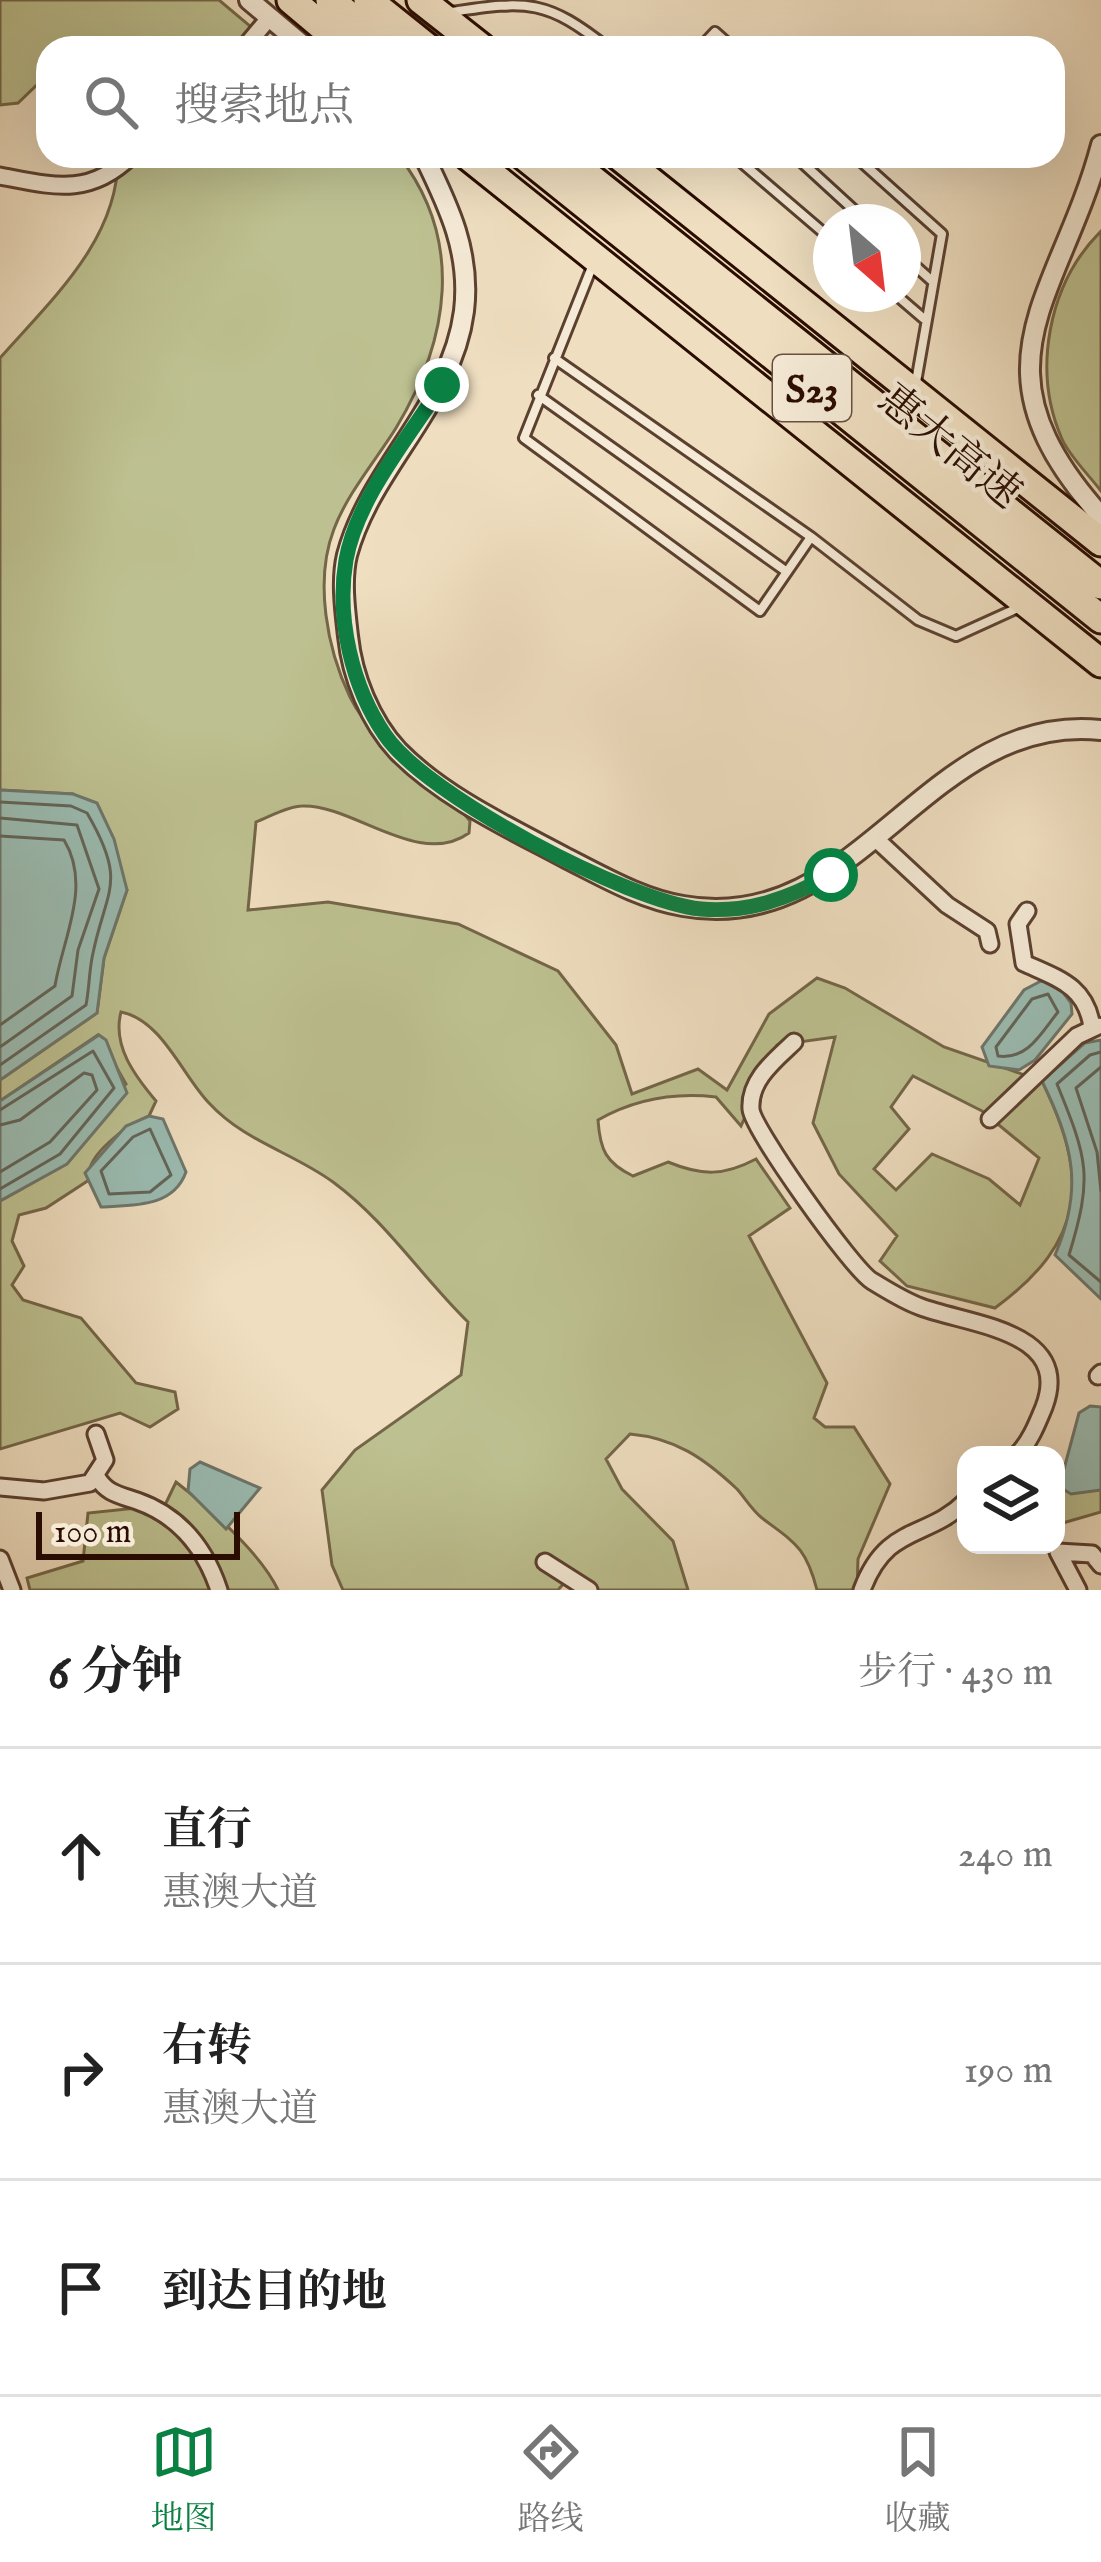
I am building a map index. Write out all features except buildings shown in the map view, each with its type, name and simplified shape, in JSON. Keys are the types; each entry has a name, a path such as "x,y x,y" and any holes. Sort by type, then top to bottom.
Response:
{"highway":[{"path":"330,0 374,36"},
{"path":"368,0 413,36"},
{"path":"430,7 467,36"},
{"path":"280,9 327,36"},
{"path":"484,168 1101,663"},
{"name":"惠大高速","path":"539,168 1101,620"},
{"name":"惠大高速","path":"578,168 1101,586"},
{"path":"634,168 1101,542"}],"street":[{"path":"249,0 280,9 298,36"},
{"path":"255,36 280,9"},
{"path":"1101,146 1043,290 1030,374 1058,460 1101,515"},
{"path":"0,176 74,190 98,182 115,168"},
{"path":"430,168 458,226 466,279 464,312 442,385 361,517 346,559 350,652 386,737 445,788 622,887 680,906 736,909 786,899 831,875 972,759 1028,736 1101,730"},
{"path":"876,839 947,905 987,931 990,944"},
{"path":"990,1119 1096,1026 1076,987 1024,964 1018,924 1027,910"},
{"path":"794,1042 761,1075 752,1095 755,1126 809,1208 866,1277 921,1307 993,1324 1016,1335 1041,1358 1048,1371 1049,1393 1022,1446"},
{"path":"0,1486 75,1489 97,1477 105,1460 96,1434"},
{"path":"97,1477 116,1496 163,1513 186,1530 200,1547 219,1590"},
{"path":"862,1590 872,1565 890,1546 957,1507"},
{"path":"1078,1590 1058,1552 1092,1554 1101,1564"},
{"path":"0,1559 12,1590"},
{"path":"545,1562 589,1590"}],"lane":[{"path":"430,7 532,0 561,11 593,36"},
{"path":"748,168 813,224"},
{"path":"808,168 847,204"},
{"path":"868,168 942,234 923,318 915,389"},
{"path":"595,260 524,438 760,611 811,537"},
{"path":"921,271 932,281"},
{"path":"916,312 923,318"},
{"path":"554,358 811,537 918,620 956,636 1026,604"},
{"path":"538,395 787,572"}],"green space":[{"path":"0,0 219,0 262,36 36,36 36,86 18,103 0,105"},
{"path":"117,168 407,168 434,222 441,256 438,326 428,360 396,428 334,529 324,592 335,658 361,716 456,805 470,821 469,833 450,842 429,844 322,808 285,810 256,822 248,910 328,902 458,924 558,971 616,1045 632,1094 698,1069 727,1090 769,1014 817,978 845,988 944,1047 1042,1081 1068,1148 1071,1206 1063,1233 1047,1258 995,1308 907,1286 880,1261 897,1236 839,1174 813,1123 835,1037 777,1045 741,1126 716,1097 700,1096 640,1102 598,1120 606,1154 633,1176 668,1162 713,1172 756,1159 790,1208 749,1236 827,1383 814,1418 825,1427 854,1427 890,1484 858,1559 857,1590 817,1590 798,1547 758,1515 725,1478 675,1445 630,1434 606,1459 622,1489 673,1541 688,1590 594,1590 571,1575 558,1590 343,1590 332,1565 322,1490 355,1450 461,1375 468,1322 352,1197 223,1116 160,1037 121,1012 123,1049 156,1101 149,1116 100,1151 89,1180 46,1208 19,1215 12,1241 24,1266 12,1285 23,1300 81,1318 136,1383 175,1392 178,1409 150,1427 120,1413 0,1449 0,1201 23,1188 126,1084 98,1035 0,1101 0,1080 97,1013 104,958 127,890 73,794 0,790 0,358 79,266 107,214","holes":["913,1076 982,1111 1039,1158 1020,1205 989,1179 932,1154 896,1190 874,1169 909,1129 891,1107"]},
{"path":"1101,231 1101,491 1062,439 1053,413 1047,357 1057,302 1068,276"},
{"path":"176,1482 247,1546 278,1590 30,1590 27,1578 83,1561 88,1513 165,1505"},
{"path":"1065,1485 1101,1490 1101,1512 1065,1522"}],"water":[{"path":"0,790 73,794 97,803 114,839 127,890 104,958 97,1013 0,1080"},
{"path":"1041,981 1056,983 1071,1003 1072,1014 1035,1060 1019,1070 989,1066 982,1047 1024,990"},
{"path":"99,1035 106,1040 127,1093 67,1164 0,1201 0,1101"},
{"path":"1101,1040 1101,1299 1055,1255 1070,1209 1071,1167 1061,1126 1042,1081 1085,1043"},
{"path":"149,1116 163,1119 186,1172 180,1184 151,1202 101,1207 85,1173 126,1126"},
{"path":"1090,1406 1101,1407 1101,1490 1071,1494 1065,1490 1065,1465 1079,1413"},
{"path":"200,1462 260,1488 226,1529 188,1491 190,1469"}],"route":[{"path":"442,385 361,517 346,559 350,652 358,681 386,737 418,769 532,840 622,887 660,900 705,909 761,906 786,899 831,875"}]}
